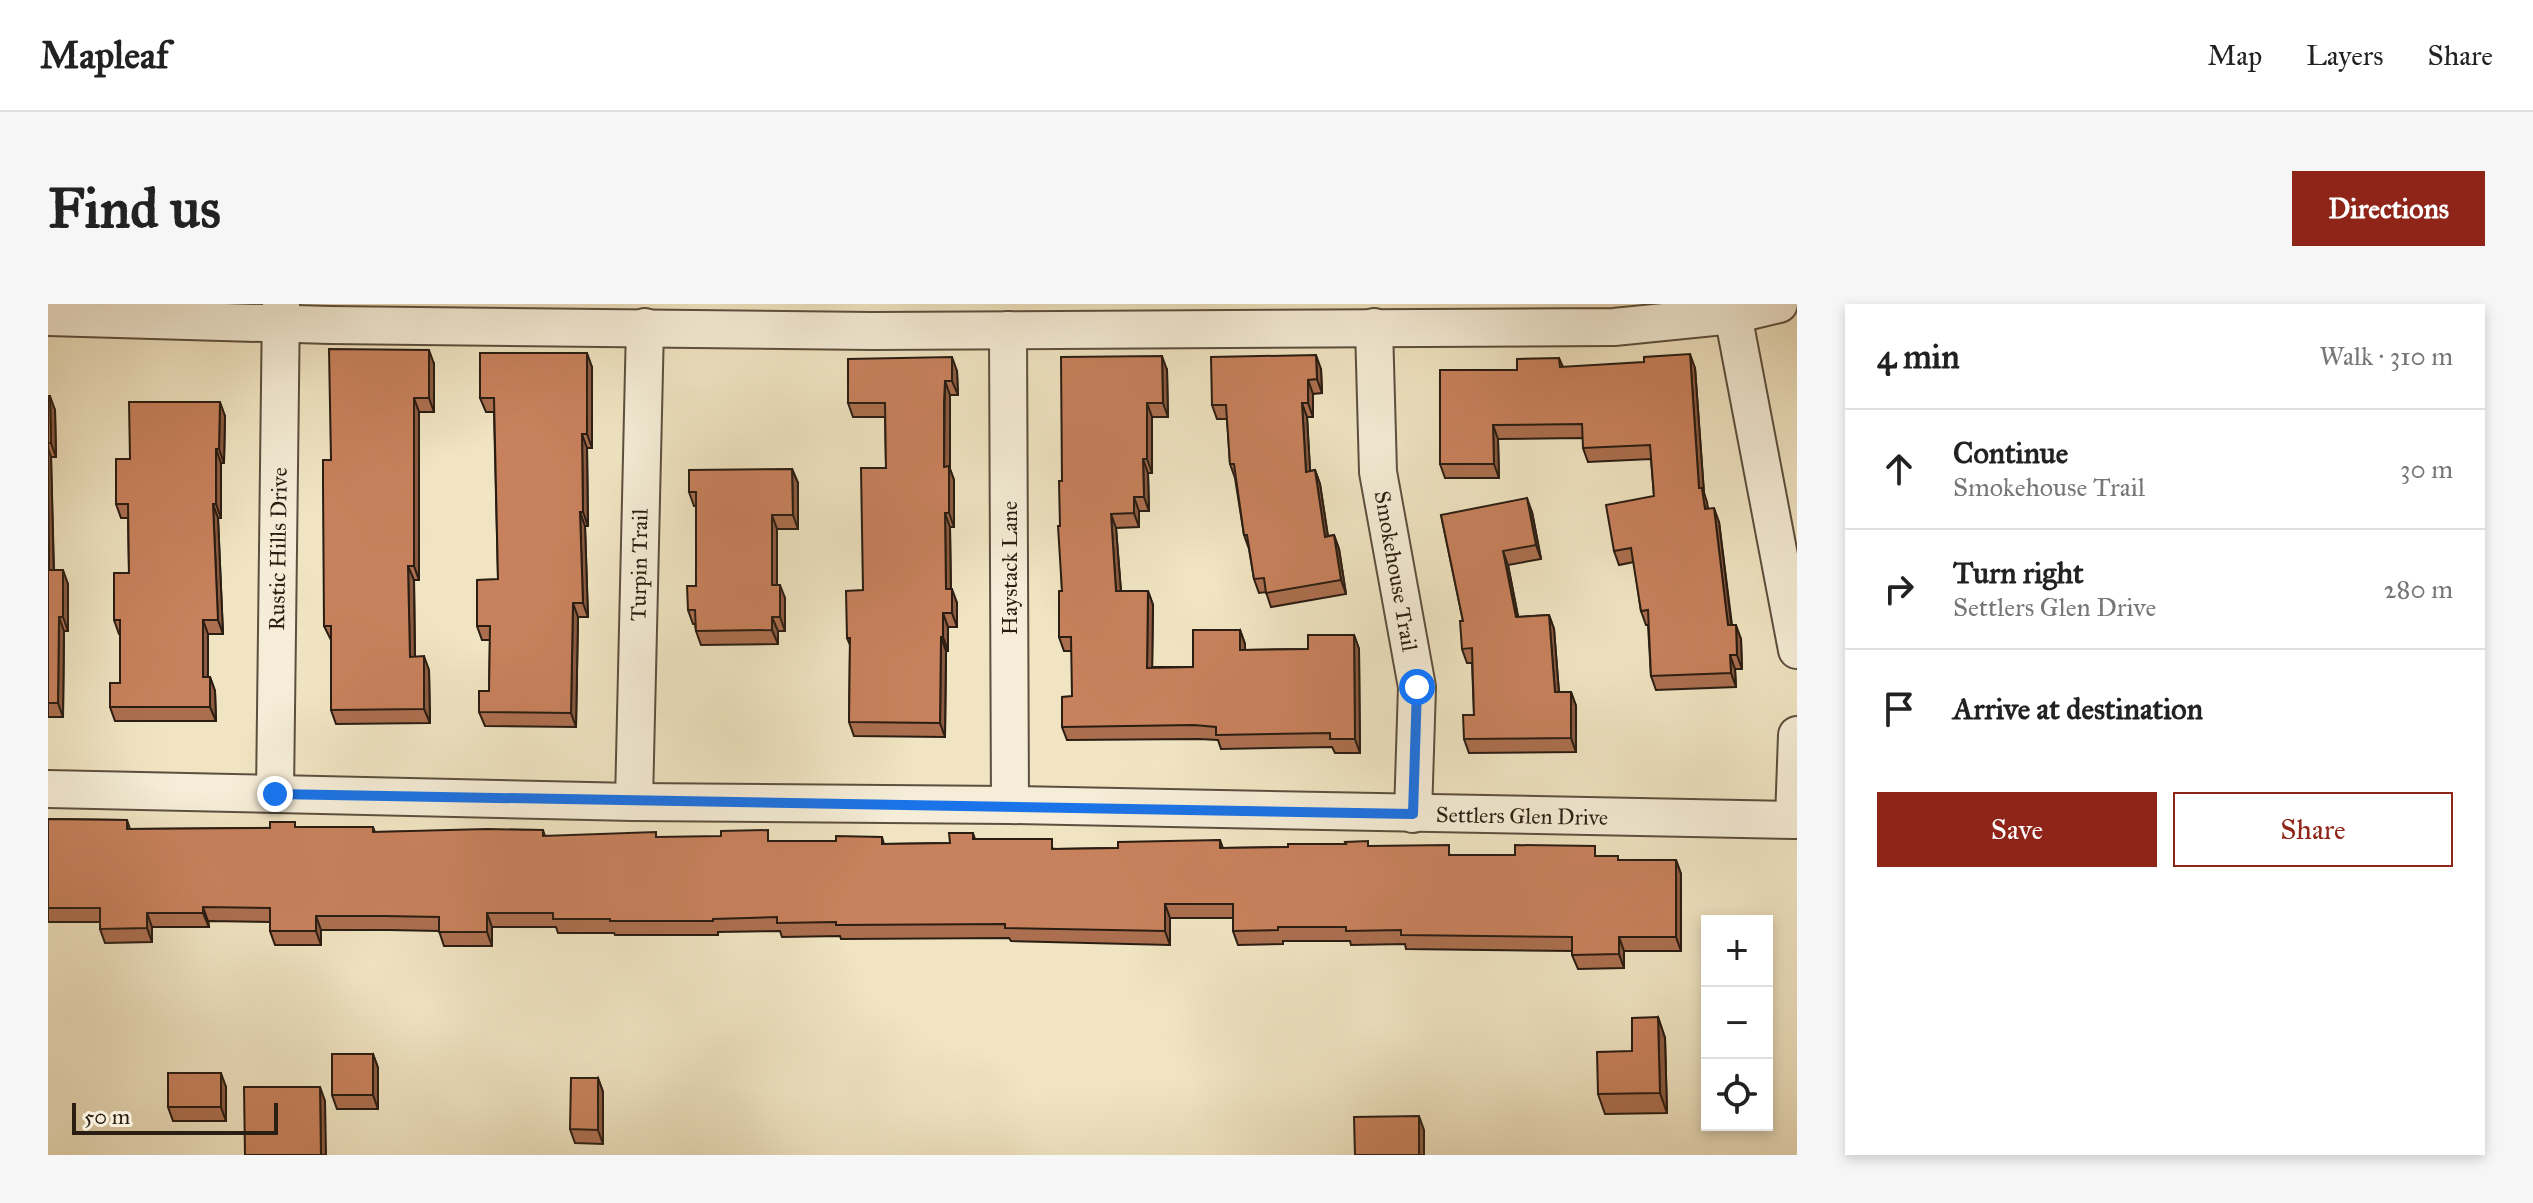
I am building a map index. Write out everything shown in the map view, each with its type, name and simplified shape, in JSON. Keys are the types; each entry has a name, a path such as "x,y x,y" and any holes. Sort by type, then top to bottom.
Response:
{"street":[{"path":"48,317 281,313 645,327 872,331 1614,327 1779,304"},
{"path":"1732,310 1797,650"},
{"name":"Rustic Hills Drive","path":"275,794 281,313"},
{"name":"Turpin Trail","path":"634,802 645,327"},
{"name":"Smokehouse Trail","path":"1374,327 1378,472 1417,687 1413,814"},
{"name":"Haystack Lane","path":"1008,330 1010,805"},
{"path":"1796,820 1797,735"},
{"name":"Settlers Glen Drive","path":"48,789 634,802 1010,805 1796,820"}],"building":[{"path":"329,349 429,350 429,398 414,398 414,566 408,566 410,657 424,656 424,709 331,710 331,626 324,626 323,485 323,460 331,460"},
{"path":"480,353 587,353 587,434 582,434 583,512 580,512 583,603 573,603 571,713 479,712 479,691 489,691 490,626 477,626 477,580 498,579 494,398 480,398"},
{"path":"1690,354 1699,488 1702,488 1705,509 1714,508 1728,625 1736,625 1737,655 1730,655 1731,673 1651,676 1648,610 1641,611 1631,548 1614,551 1606,505 1654,496 1650,445 1583,448 1582,424 1493,425 1494,464 1440,464 1440,370 1517,370 1517,359 1559,358 1560,367 1644,362 1644,357"},
{"path":"1316,355 1317,379 1308,380 1308,403 1302,403 1306,472 1315,470 1325,537 1334,535 1341,580 1266,593 1264,578 1254,579 1247,535 1244,535 1234,464 1230,464 1226,405 1212,405 1211,357"},
{"path":"1162,356 1163,403 1147,403 1144,497 1134,497 1134,513 1111,514 1116,591 1148,591 1147,668 1193,667 1193,630 1240,630 1240,650 1308,649 1308,635 1354,635 1355,739 1330,739 1330,733 1216,735 1216,727 1194,725 1062,727 1062,697 1072,696 1071,637 1059,637 1059,591 1062,591 1058,526 1059,481 1062,481 1061,357"},
{"path":"952,357 952,381 945,381 944,467 949,466 949,513 945,513 946,589 952,589 952,613 943,613 940,723 849,722 850,638 847,638 846,591 863,590 861,468 886,468 885,403 848,403 848,359"},
{"path":"50,396 51,443 48,443"},
{"path":"129,402 220,402 216,504 213,504 218,620 203,620 203,677 210,677 210,707 110,707 110,683 120,683 120,620 114,620 114,573 129,573 128,504 116,504 116,459 130,459"},
{"path":"792,469 793,515 772,515 772,585 780,585 780,617 772,617 772,630 696,631 695,610 688,610 687,586 696,586 696,492 689,492 689,470"},
{"path":"1527,498 1536,545 1503,551 1516,617 1549,615 1555,692 1571,692 1571,738 1464,739 1463,715 1474,715 1472,648 1462,649 1460,621 1463,621 1441,515"},
{"path":"48,533 49,570 63,570 58,703 48,703"},
{"path":"48,819 127,820 127,829 270,828 270,822 295,822 295,827 373,827 373,832 543,830 543,836 656,832 656,837 721,836 721,831 768,830 768,841 836,841 836,836 882,837 882,844 950,843 949,833 973,833 973,839 1052,839 1052,849 1118,848 1118,842 1220,840 1220,848 1368,841 1368,846 1449,845 1449,855 1515,855 1515,845 1595,846 1595,856 1618,856 1618,860 1676,860 1676,937 1619,937 1619,954 1572,955 1572,937 1401,935 1401,930 1346,931 1346,927 1278,927 1278,930 1233,931 1233,904 1165,904 1165,931 1005,928 1005,924 777,923 777,917 713,921 610,921 553,919 553,913 487,913 487,932 439,932 439,917 384,916 316,916 316,931 270,931 270,908 203,907 203,913 147,913 147,928 100,929 100,908 48,908"},
{"path":"1658,1017 1660,1093 1598,1094 1597,1052 1632,1051 1632,1018"},
{"path":"332,1054 373,1054 373,1095 332,1095"},
{"path":"168,1073 221,1073 221,1107 168,1107"},
{"path":"571,1078 598,1078 598,1130 570,1129"},
{"path":"244,1087 320,1087 321,1155 245,1155"},
{"path":"1419,1116 1419,1155 1355,1155 1354,1117"}],"route":[{"path":"275,794 1413,814 1417,687"}]}
